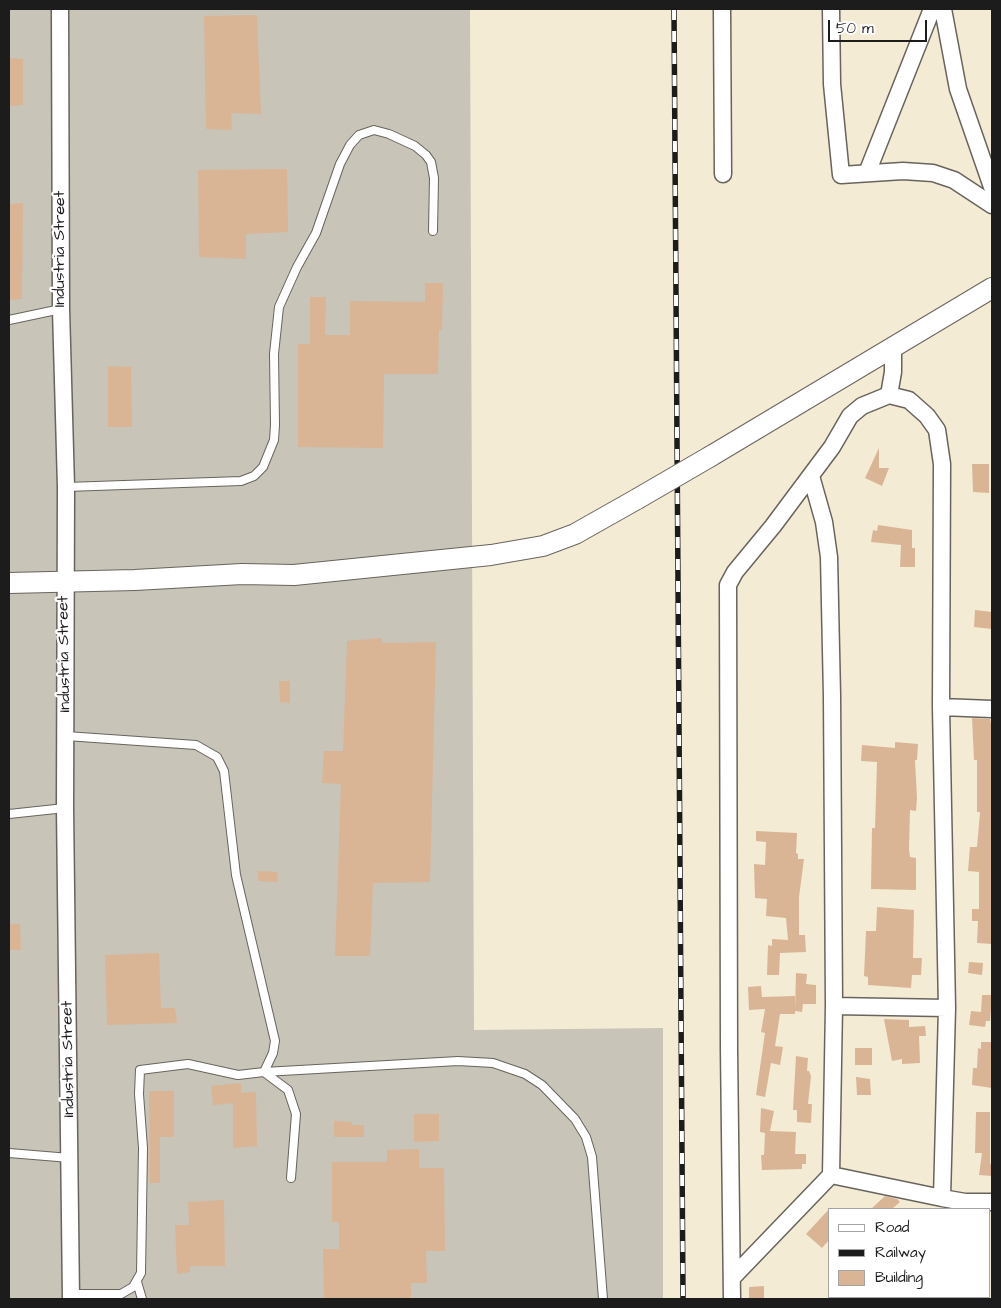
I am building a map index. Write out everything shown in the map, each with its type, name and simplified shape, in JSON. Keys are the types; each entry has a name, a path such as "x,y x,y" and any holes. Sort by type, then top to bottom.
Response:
{"street":[{"name":"Industria Street","path":"60,9 61,309 66,487 64,582 65,808 71,1296"},
{"path":"722,9 723,174"},
{"path":"831,9 832,84 841,175 903,171 933,173 954,180 992,205"},
{"path":"867,173 932,9"},
{"path":"943,9 958,89 992,187"},
{"path":"9,583 242,574 294,575 517,552 543,546 575,534 637,500 992,288"},
{"path":"888,395 893,372 893,347"},
{"path":"732,1299 729,1049 728,592 735,572 811,476 856,411 873,400 888,395 909,400 922,411 936,430 942,464 941,708 947,1008 942,1198"},
{"path":"732,1278 831,1175 834,1006 829,557 824,522 811,476"},
{"path":"941,708 992,709"},
{"path":"834,1006 947,1008"},
{"path":"831,1175 942,1198 961,1206 992,1202"}],"lane":[{"path":"66,487 241,481 258,472 266,463 274,440 274,354 276,322 283,294 316,233 330,188 350,144 365,132 374,130 390,134 415,146 426,155 433,169 433,231"},
{"path":"9,320 61,309"},
{"path":"66,736 196,745 217,757 224,771 236,874 273,1029 273,1054 264,1072"},
{"path":"9,814 65,808"},
{"path":"71,1296 121,1294 137,1282 141,1273 144,1148 139,1094 140,1070 188,1064 238,1075 458,1061 493,1063 525,1074 542,1085 575,1119 586,1137 592,1157 603,1299"},
{"path":"264,1072 288,1090 296,1114 291,1178"},
{"path":"9,1154 70,1158"},
{"path":"137,1282 142,1299"}],"shaded area":[{"path":"9,9 470,9 474,1030 663,1028 663,1299 9,1299"}],"building":[{"path":"257,15 261,114 231,113 232,130 206,129 204,16"},
{"path":"9,58 23,59 23,105 9,106"},
{"path":"287,169 288,232 246,234 246,259 199,257 198,170"},
{"path":"23,203 22,299 9,300 9,204"},
{"path":"425,283 443,283 442,330 439,330 438,374 384,374 383,448 298,447 298,344 310,344 310,297 326,297 325,335 350,335 350,301 425,302"},
{"path":"108,366 131,367 132,427 108,427"},
{"path":"879,448 879,468 889,468 882,486 865,478"},
{"path":"972,464 989,464 989,493 973,492"},
{"path":"878,525 912,530 912,548 915,548 915,567 900,567 901,545 871,542 873,530 877,531"},
{"path":"975,610 992,612 992,629 974,627"},
{"path":"382,638 382,643 436,642 430,882 373,883 370,956 335,956 341,784 322,783 324,751 343,751 347,641"},
{"path":"279,681 290,681 290,703 280,702"},
{"path":"972,718 990,719 992,729 992,944 977,943 978,921 972,921 972,909 979,909 979,872 968,871 970,847 977,847 980,812 977,812 977,760 974,760"},
{"path":"895,742 918,744 917,760 915,760 916,811 910,810 909,849 910,857 916,858 916,890 871,889 872,828 875,828 877,762 861,761 862,745 895,748"},
{"path":"756,831 797,833 796,853 798,854 798,859 804,859 799,897 799,935 805,935 806,952 780,953 779,975 767,975 768,945 772,946 772,939 788,940 786,918 766,916 767,899 755,898 754,864 765,865 766,842 756,841"},
{"path":"258,871 278,872 277,882 258,881"},
{"path":"877,907 914,910 913,958 922,958 921,975 912,975 911,988 868,985 868,977 864,976 866,931 876,931"},
{"path":"9,924 20,924 21,950 9,950"},
{"path":"159,953 161,1008 175,1008 177,1023 107,1025 105,955"},
{"path":"969,962 983,963 982,975 968,973"},
{"path":"796,973 807,974 806,984 816,985 816,1004 803,1004 802,1012 795,1011"},
{"path":"761,986 762,997 795,996 795,1014 780,1014 775,1046 783,1047 780,1065 771,1063 765,1097 756,1095 765,1033 761,1032 765,1009 749,1010 748,987"},
{"path":"982,995 992,995 990,1021 986,1021 985,1027 969,1025 971,1011 981,1012"},
{"path":"884,1019 909,1020 909,1027 925,1026 926,1036 919,1036 920,1063 902,1064 902,1059 892,1061"},
{"path":"981,1042 992,1042 992,1088 972,1085 973,1068 977,1068 978,1048 981,1049"},
{"path":"855,1048 872,1048 872,1065 855,1065"},
{"path":"796,1056 808,1058 807,1071 809,1071 811,1076 808,1104 812,1104 811,1123 797,1122 797,1110 793,1110"},
{"path":"856,1077 870,1079 871,1095 857,1095"},
{"path":"241,1083 241,1093 256,1092 257,1146 233,1148 233,1103 213,1105 211,1086"},
{"path":"149,1091 174,1091 174,1137 160,1137 160,1183 150,1183"},
{"path":"761,1108 774,1111 770,1131 796,1132 795,1154 806,1154 806,1164 802,1164 802,1169 762,1170 761,1155 764,1155 765,1133 760,1132"},
{"path":"976,1112 990,1112 990,1164 992,1164 992,1176 979,1175 982,1153 975,1153"},
{"path":"414,1114 439,1114 439,1141 414,1142"},
{"path":"334,1121 352,1122 352,1125 364,1125 364,1137 334,1137"},
{"path":"419,1149 419,1168 444,1168 445,1251 426,1251 427,1283 411,1283 411,1299 324,1299 323,1249 339,1249 339,1222 332,1222 332,1162 387,1162 387,1150"},
{"path":"885,1196 897,1199 900,1202 893,1208 872,1208"},
{"path":"224,1200 225,1266 190,1266 190,1272 177,1274 175,1225 189,1225 188,1202"},
{"path":"828,1210 828,1241 822,1248 806,1234"},
{"path":"764,1286 764,1299 749,1299 749,1287"}],"railway":[{"path":"674,9 683,1299"}]}
